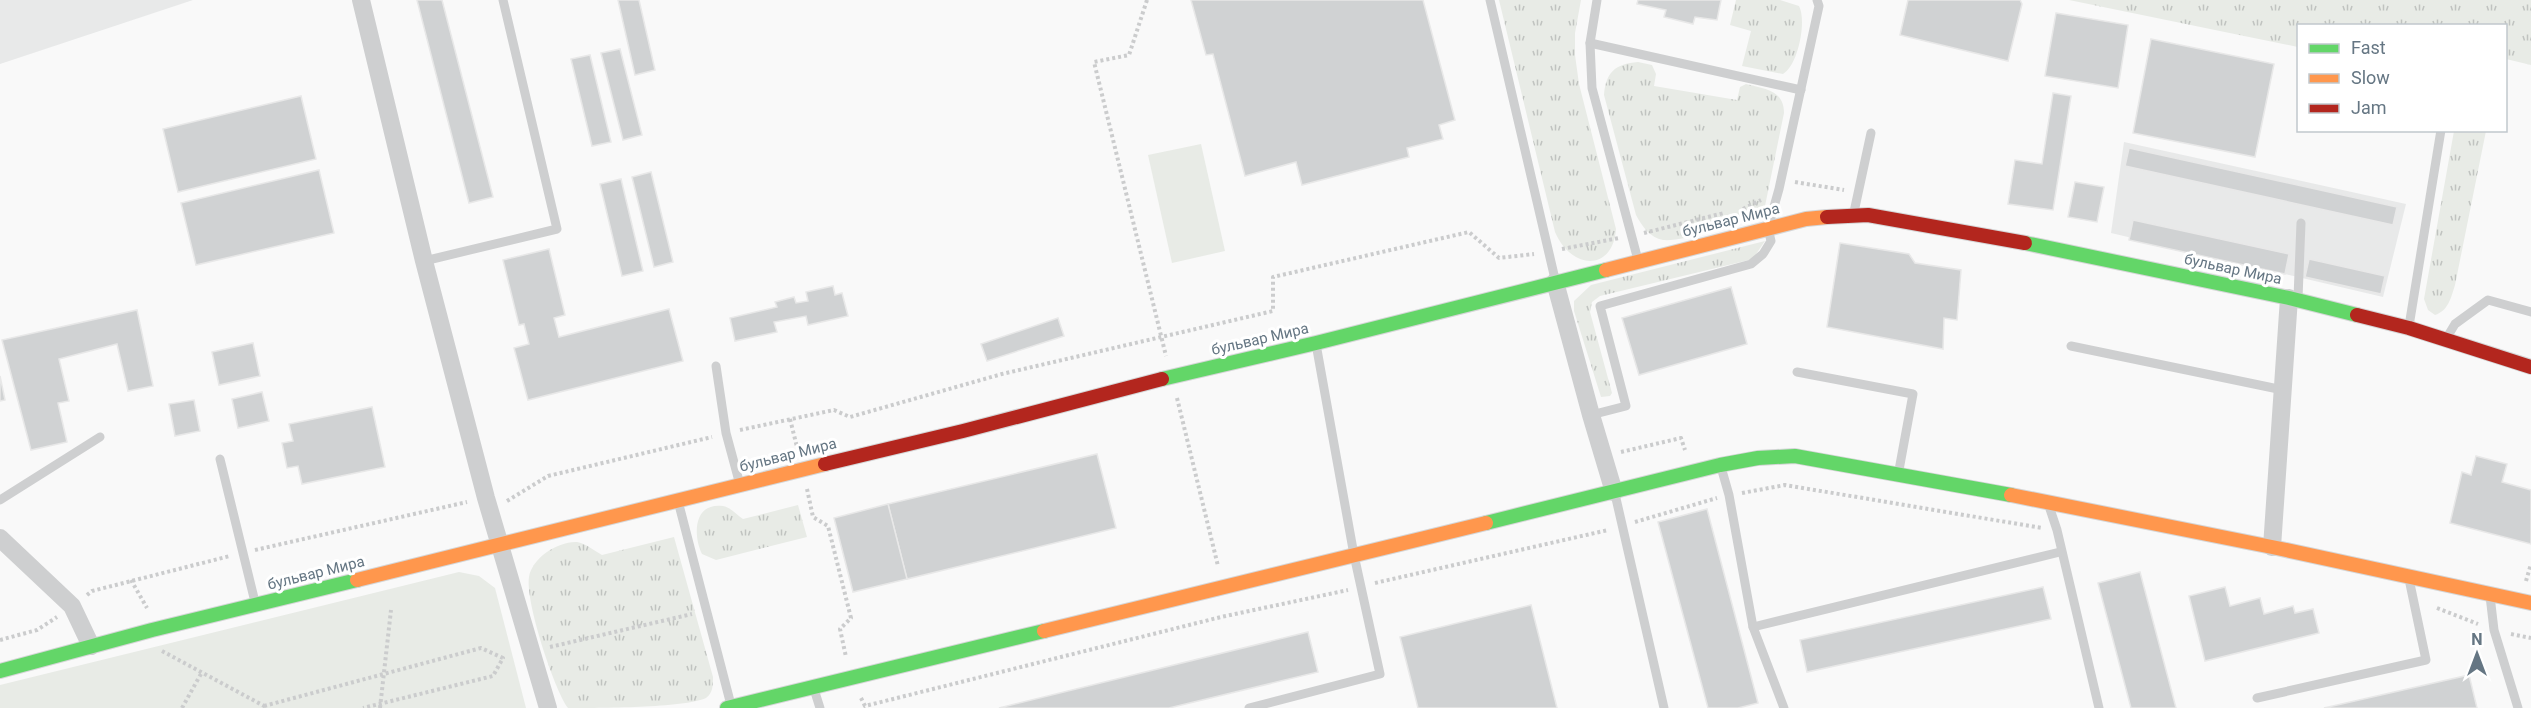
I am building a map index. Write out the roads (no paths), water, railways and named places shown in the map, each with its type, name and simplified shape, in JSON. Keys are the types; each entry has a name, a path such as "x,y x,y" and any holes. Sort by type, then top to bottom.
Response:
{"street":[{"path":"361,0 424,261 486,498 548,708"},
{"name":"бульвар Мира","path":"0,670 255,604 678,501 740,483 963,431 1172,376 1316,343 1806,219 1853,214 2040,246 2293,299 2409,328 2531,367"},
{"path":"1555,282 1614,492"},
{"path":"2272,546 2283,390 2293,299"},
{"path":"730,708 1720,465 1758,458 1795,456 1898,473 2272,546 2490,596 2531,603"},
{"path":"0,538 72,606 91,646"}],"lane":[{"path":"424,261 557,229 502,0"},
{"path":"1490,0 1555,282"},
{"path":"1597,0 1590,42 1592,88 1638,260"},
{"path":"1591,415 1626,406 1600,306 1751,264 1763,254 1771,241 1768,228 1801,90 1818,6 1817,0"},
{"path":"1590,42 1801,90"},
{"path":"2409,328 2440,132"},
{"path":"1853,214 1871,133"},
{"path":"2293,299 2301,223"},
{"path":"2446,339 2455,324 2488,300 2531,312"},
{"path":"1249,708 1380,674 1363,586 1354,555 1316,343"},
{"path":"2071,346 2283,390"},
{"path":"716,366 726,433 740,483"},
{"path":"1797,372 1913,394 1898,473"},
{"path":"0,500 100,437"},
{"path":"220,459 255,604"},
{"path":"1720,465 1729,495 1753,627 1784,708"},
{"path":"1614,492 1620,527 1664,708"},
{"path":"678,501 730,708"},
{"path":"2048,503 2057,531 2060,552 2099,708"},
{"path":"1753,627 2060,552"},
{"path":"2257,698 2426,660 2409,577"},
{"path":"2490,596 2494,630 2518,708"},
{"path":"813,686 820,708"}]}
